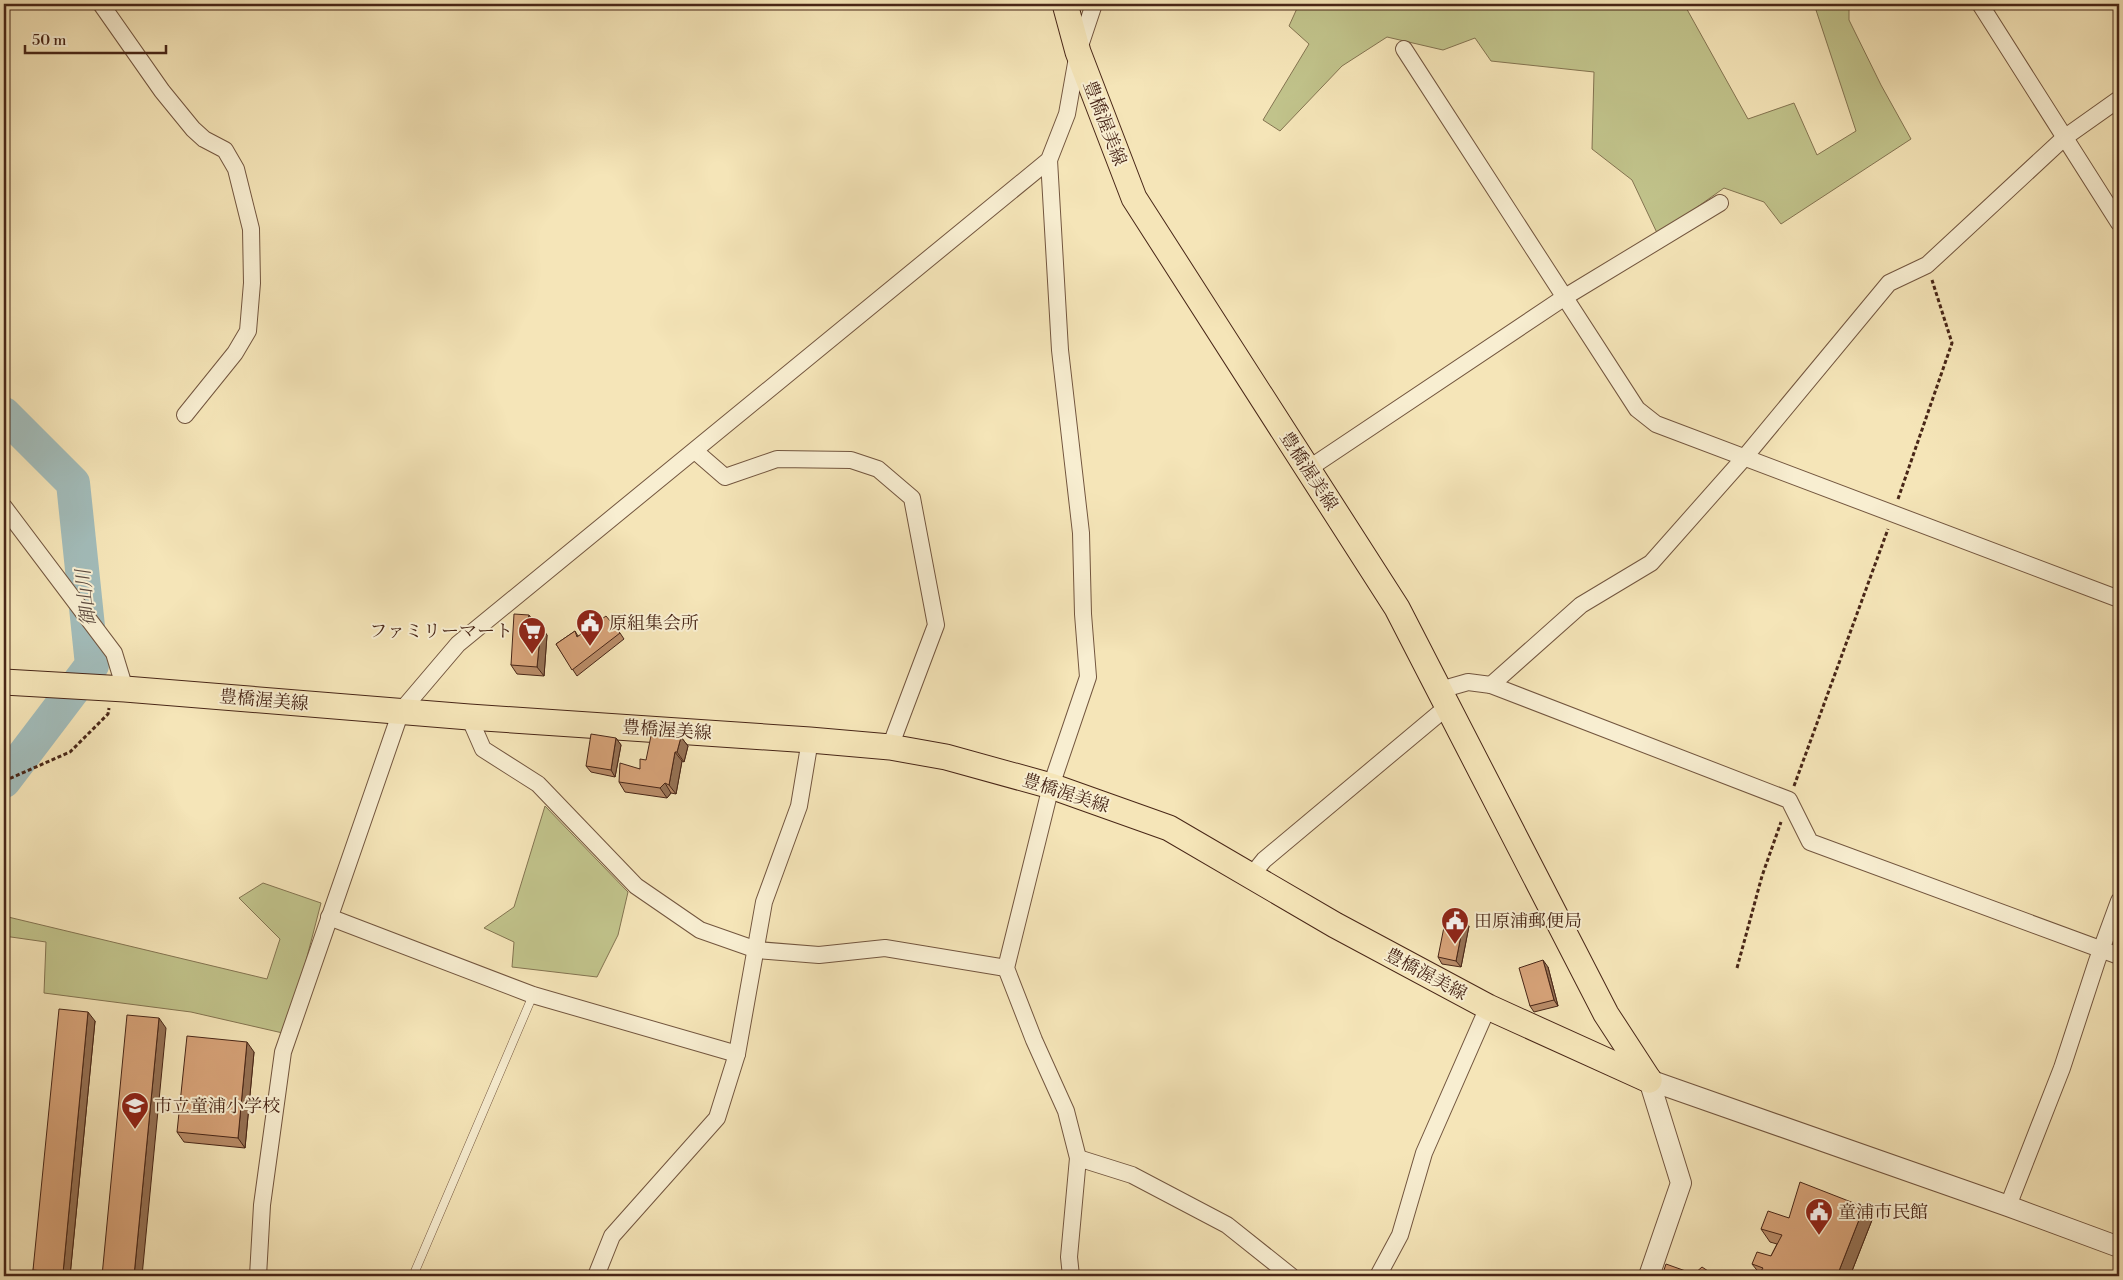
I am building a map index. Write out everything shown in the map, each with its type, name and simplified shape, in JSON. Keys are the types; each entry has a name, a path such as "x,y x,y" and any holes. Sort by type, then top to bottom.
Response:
{"main road":[{"name":"豊橋渥美線","path":"1065,4 1078,52 1134,198 1397,608 1606,1014 1648,1080"},
{"name":"豊橋渥美線","path":"4,682 119,689 468,717 810,740 890,747 946,757 1051,786 1169,828 1335,925 1488,1008 1648,1080"}],"street":[{"path":"101,4 162,91 193,130 204,139 225,150 236,169 251,229 252,283 248,331 235,354 185,415"},
{"path":"1071,1276 1069,1257 1078,1158 1066,1111 1034,1040 1006,968 1051,786 1088,677 1083,614 1081,533 1060,350 1049,160 1067,114 1078,52 1094,4"},
{"path":"1980,4 2119,223"},
{"path":"1404,49 1637,410 1656,424 1893,515 2119,598"},
{"path":"1490,685 1581,605 1651,563 1744,458 1889,283 1927,265 2064,138 2119,99"},
{"path":"258,1276 262,1205 284,1052 329,917 402,711 458,644 1049,160"},
{"path":"1308,469 1565,297 1720,203"},
{"path":"695,451 725,477 777,459 850,460 878,469 912,498 936,625 890,747"},
{"path":"4,507 114,653 119,689"},
{"path":"1251,876 1264,860 1444,698 1468,682 1490,685 1789,800 1810,842 2119,956"},
{"path":"468,717 482,749 538,784 636,886 700,930 757,950 819,955 885,948 1006,968"},
{"path":"596,1276 612,1236 717,1118 737,1054 757,950 764,902 799,806 810,740"},
{"path":"2008,1206 2062,1068 2119,901"},
{"path":"329,917 533,995 737,1054"},
{"path":"1378,1276 1400,1235 1424,1154 1488,1008"},
{"path":"1648,1080 2008,1206 2119,1247"},
{"path":"1648,1080 1681,1183 1649,1276"},
{"path":"1078,1158 1132,1174 1227,1225 1291,1276"}],"lane":[{"path":"413,1276 533,995"}],"path":[{"path":"1737,968 1762,876 1893,515 1952,343 1927,265"},
{"path":"4,781 70,752 108,714 119,689"}],"green space":[{"path":"1299,4 1684,4 1748,119 1794,103 1817,155 1856,131 1814,4 1849,4 1849,20 1881,85 1911,139 1781,224 1764,202 1724,188 1658,235 1632,180 1592,149 1594,72 1491,61 1475,38 1443,50 1387,37 1342,66 1280,131 1263,120 1309,44 1289,26"},
{"path":"545,806 628,892 618,935 597,977 512,967 514,942 484,928 514,907"},
{"path":"263,883 321,903 287,1034 191,1012 44,993 46,942 4,936 4,916 267,979 280,939 239,898"}],"building":[{"name":"ファミリーマート","path":"514,614 529,615 527,623 541,626 537,667 511,665"},
{"name":"原組集会所","path":"606,616 620,633 572,670 556,644 575,631 577,637"},
{"path":"652,731 681,737 677,752 675,752 669,785 665,783 660,788 619,782 620,763 640,769 640,759 646,760"},
{"path":"591,734 616,738 611,770 586,766"},
{"path":"1446,917 1464,920 1456,961 1438,957"},
{"path":"1543,960 1554,1000 1530,1006 1519,968"},
{"path":"59,1009 88,1012 63,1273 33,1270"},
{"path":"127,1015 159,1018 134,1276 102,1276"},
{"path":"187,1036 247,1042 238,1138 177,1132"},
{"name":"童浦市民館","path":"1800,1182 1864,1207 1837,1276 1758,1276 1763,1268 1752,1264 1757,1252 1771,1256 1782,1235 1761,1229 1768,1211 1789,1218"},
{"path":"1666,1264 1694,1274 1702,1267 1714,1275 1662,1276"}],"waterway":[{"name":"御山川","path":"4,414 73,483 92,665 4,781"}],"place":[{"name":"原組集会所","path":"590,647"},
{"name":"ファミリーマート","path":"532,655"},
{"name":"田原浦郵便局","path":"1455,945"},
{"name":"市立童浦小学校","path":"135,1130"},
{"name":"童浦市民館","path":"1819,1236"}]}
